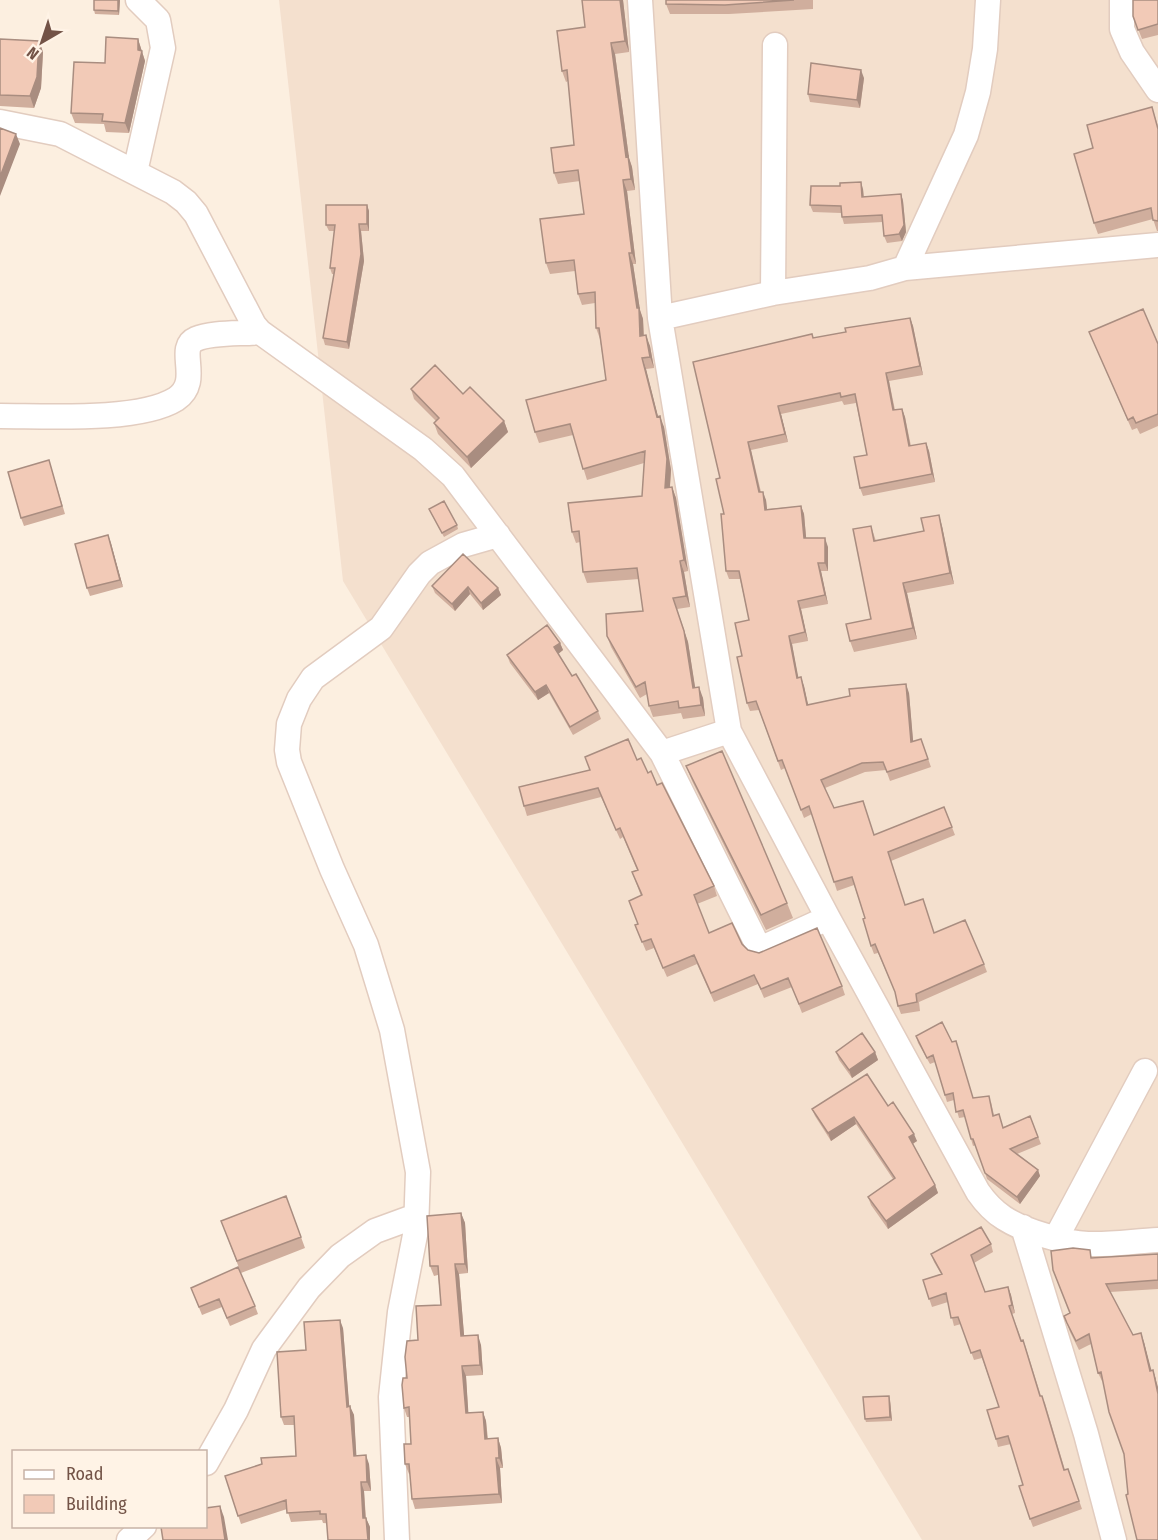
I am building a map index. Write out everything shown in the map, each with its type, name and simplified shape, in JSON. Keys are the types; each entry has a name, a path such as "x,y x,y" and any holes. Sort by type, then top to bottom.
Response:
{"street":[{"path":"135,172 163,48 158,20 138,0"},
{"path":"640,0 660,318 729,731 828,918 978,1191 988,1205 1004,1218 1056,1238 1088,1244 1158,1240"},
{"path":"905,268 966,135 978,92 985,49 988,0"},
{"path":"1122,0 1122,29 1131,52 1158,90"},
{"path":"773,292 776,45"},
{"path":"0,122 60,134 173,192 186,202 196,214 249,318 260,332 423,449 453,477 498,535 662,753 758,946 762,948 828,918"},
{"path":"660,318 773,292 870,278 905,268 1158,245"},
{"path":"0,416 121,415 150,409 174,400 185,392 189,372 187,355 189,346 196,339 260,332"},
{"path":"397,1540 391,1397 400,1312 416,1230 418,1173 392,1030 366,945 332,869 289,762 287,750 289,724 299,699 313,678 381,628 425,568 463,545 498,535"},
{"path":"662,753 729,731"},
{"path":"1056,1238 1145,1071"},
{"path":"207,1461 236,1410 264,1350 309,1288 340,1256 375,1231 417,1216"},
{"path":"1023,1227 1086,1434 1114,1540"},
{"path":"129,1540 143,1528"}],"shaded area":[{"path":"279,0 1158,0 1158,1540 922,1540 343,581"}],"building":[{"path":"94,0 118,0 118,11 94,10"},
{"path":"582,0 620,0 625,41 611,43 631,179 623,180 632,253 629,253 637,308 639,308 640,336 646,335 650,357 642,358 657,417 660,416 667,459 665,488 672,487 684,560 680,561 686,596 673,598 684,631 693,688 699,687 701,705 679,708 678,701 649,706 645,682 636,687 607,636 606,614 643,611 637,568 583,572 579,531 572,532 568,503 642,496 645,451 583,469 570,424 535,432 526,400 606,380 599,328 596,328 595,292 578,294 574,260 546,263 540,219 584,214 578,170 554,173 551,148 574,145 567,70 562,71 557,31 585,27"},
{"path":"666,0 794,0 725,5 666,4"},
{"path":"1133,0 1158,0 1158,24 1138,30 1133,16"},
{"path":"106,37 138,39 138,50 142,51 125,123 102,121 103,114 71,113 74,62 105,63"},
{"path":"0,39 39,41 37,77 30,96 0,95"},
{"path":"811,63 861,70 857,100 808,94"},
{"path":"1152,107 1158,129 1158,221 1153,220 1151,208 1094,223 1074,154 1093,148 1087,125"},
{"path":"0,128 16,134 0,177"},
{"path":"861,182 862,197 901,194 904,225 899,234 884,236 882,215 842,217 841,206 810,205 811,186 840,186 840,183"},
{"path":"326,205 367,205 367,224 359,224 361,254 347,342 323,338 335,268 330,268 335,225 326,225"},
{"path":"1143,309 1158,344 1158,414 1136,423 1133,417 1128,420 1089,332"},
{"path":"910,318 920,366 886,373 893,410 902,409 909,446 926,443 932,474 860,488 854,457 867,455 855,394 841,397 840,393 778,406 785,434 748,442 759,492 763,492 765,510 801,506 804,538 825,538 825,563 818,563 825,595 798,601 805,632 789,636 797,678 801,677 807,705 850,696 849,689 906,684 911,742 921,739 928,759 887,772 883,762 862,763 821,780 834,808 863,801 874,835 944,807 952,827 888,852 905,905 923,899 934,933 965,920 984,964 916,994 917,1002 898,1006 895,992 875,944 871,946 852,877 834,882 809,806 801,810 782,760 778,761 756,701 747,703 737,657 742,656 735,623 749,620 739,571 726,571 721,514 724,514 716,479 720,478 693,362 812,334 813,338 846,332 845,328"},
{"path":"435,365 463,394 470,387 504,421 467,457 434,423 439,418 411,389"},
{"path":"49,460 62,506 21,518 8,472"},
{"path":"444,501 457,525 442,533 429,509"},
{"path":"939,515 950,573 903,583 913,628 850,641 846,624 871,619 853,529 871,526 874,541 924,531 921,518"},
{"path":"108,535 120,580 87,588 75,544"},
{"path":"463,554 498,588 481,603 468,587 452,604 432,586"},
{"path":"547,625 560,643 554,647 572,676 576,674 598,711 570,727 546,685 535,692 507,655"},
{"path":"628,739 637,760 641,758 648,773 651,771 657,785 662,783 714,886 694,895 709,933 732,923 742,944 748,950 759,953 817,928 842,986 799,1004 788,978 761,989 754,975 711,993 694,955 663,968 651,939 642,942 635,925 638,924 629,901 642,895 632,872 638,870 620,828 616,830 598,788 524,806 519,787 590,770 585,757"},
{"path":"722,751 787,903 761,915 686,766"},
{"path":"942,1022 952,1042 956,1041 973,1098 989,1096 993,1116 999,1114 1003,1128 1030,1116 1038,1137 1010,1149 1038,1170 1017,1197 985,1173 973,1139 971,1139 963,1110 956,1112 953,1093 945,1095 933,1055 927,1058 916,1036"},
{"path":"862,1033 875,1052 849,1070 836,1052"},
{"path":"867,1074 888,1106 893,1102 914,1134 909,1137 935,1185 886,1221 868,1197 895,1178 854,1117 828,1133 812,1109"},
{"path":"286,1196 301,1237 237,1261 221,1221"},
{"path":"461,1213 465,1264 455,1264 461,1336 478,1335 480,1365 462,1366 466,1413 483,1412 485,1439 498,1438 499,1458 496,1458 499,1494 412,1499 409,1464 405,1464 404,1444 411,1444 409,1407 404,1408 402,1385 403,1378 407,1378 405,1357 407,1341 418,1340 416,1306 441,1305 438,1266 430,1266 427,1216"},
{"path":"981,1227 991,1244 971,1255 985,1292 1008,1287 1012,1305 1009,1306 1021,1341 1023,1340 1040,1396 1042,1396 1064,1470 1068,1469 1079,1501 1030,1519 1019,1486 1023,1485 1008,1436 996,1439 987,1410 999,1407 980,1350 971,1353 958,1317 951,1318 946,1293 929,1299 923,1280 942,1274 931,1254"},
{"path":"1073,1248 1090,1250 1091,1258 1158,1254 1158,1280 1106,1284 1133,1335 1141,1333 1158,1394 1158,1540 1137,1540 1126,1495 1128,1494 1124,1454 1109,1412 1101,1372 1098,1373 1089,1334 1076,1341 1064,1316 1070,1313 1053,1270 1051,1251"},
{"path":"238,1267 255,1306 227,1318 219,1299 199,1307 191,1288"},
{"path":"340,1320 347,1407 350,1406 354,1456 366,1455 367,1482 361,1482 363,1518 366,1518 368,1540 328,1540 326,1514 320,1514 320,1511 287,1513 286,1500 238,1516 225,1476 262,1464 261,1458 296,1456 294,1416 281,1417 277,1352 306,1350 304,1322"},
{"path":"889,1396 890,1417 865,1419 863,1397"},
{"path":"220,1506 225,1540 163,1540 161,1528 207,1528 207,1508"}]}
